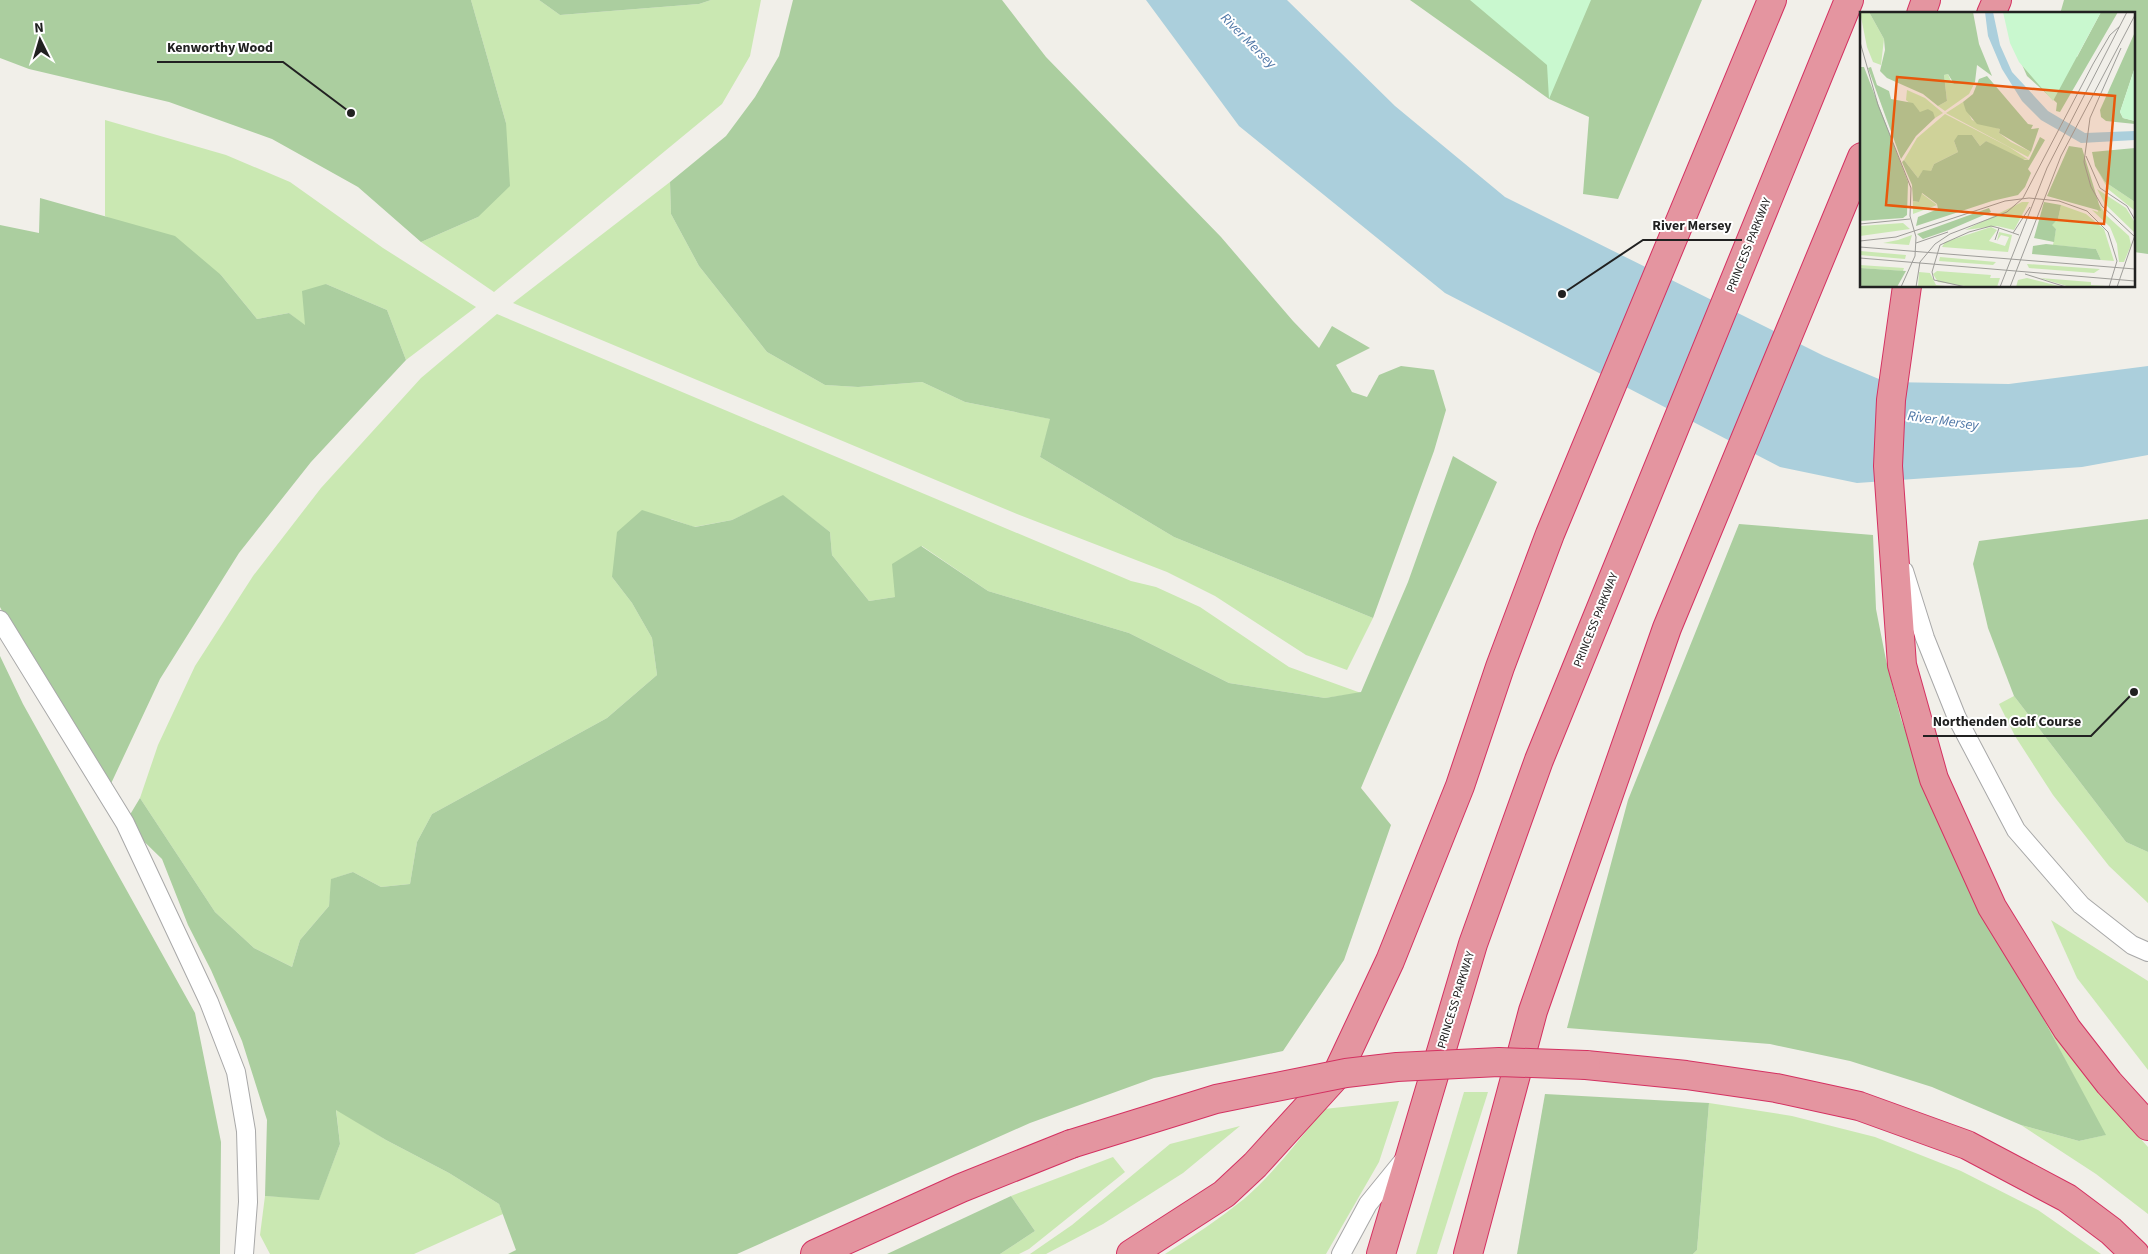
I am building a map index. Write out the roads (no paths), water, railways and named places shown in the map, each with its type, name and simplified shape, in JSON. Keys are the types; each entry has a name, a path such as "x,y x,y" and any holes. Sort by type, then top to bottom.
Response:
{"highway":[{"path":"1131,1254 1224,1194 1255,1165 1336,1076 1390,961 1456,796 1500,667 1550,534 1772,0"},
{"name":"PRINCESS PARKWAY","path":"1381,1254 1476,935 1539,760 1849,0"},
{"path":"1921,12 1926,0"},
{"path":"1468,1254 1533,1011 1667,628 1860,163"},
{"path":"1907,288 1891,400 1888,466 1902,665 1934,779 1992,907 2067,1029 2109,1083 2148,1126"},
{"path":"815,1254 961,1188 1071,1144 1216,1099 1346,1073 1397,1067 1499,1062 1586,1065 1686,1074 1776,1088 1859,1106 1967,1145 2059,1193 2111,1231 2135,1254"}],"lane":[{"path":"1893,537 1925,638 1957,718 2016,830 2081,905 2132,945 2148,952"},
{"path":"0,620 124,823 209,1002 236,1072 246,1131 248,1202 244,1254"},
{"path":"1341,1254 1368,1204 1410,1152"}],"water":[{"path":"1146,0 1287,0 1395,106 1505,197 1824,356 1886,382 2009,384 2148,366 2148,455 2082,467 1857,483 1780,467 1445,293 1239,126"}],"place":[{"name":"Kenworthy Wood","path":"351,113"},
{"name":"River Mersey","path":"1562,294"},
{"name":"Northenden Golf Course","path":"2134,692"}]}
